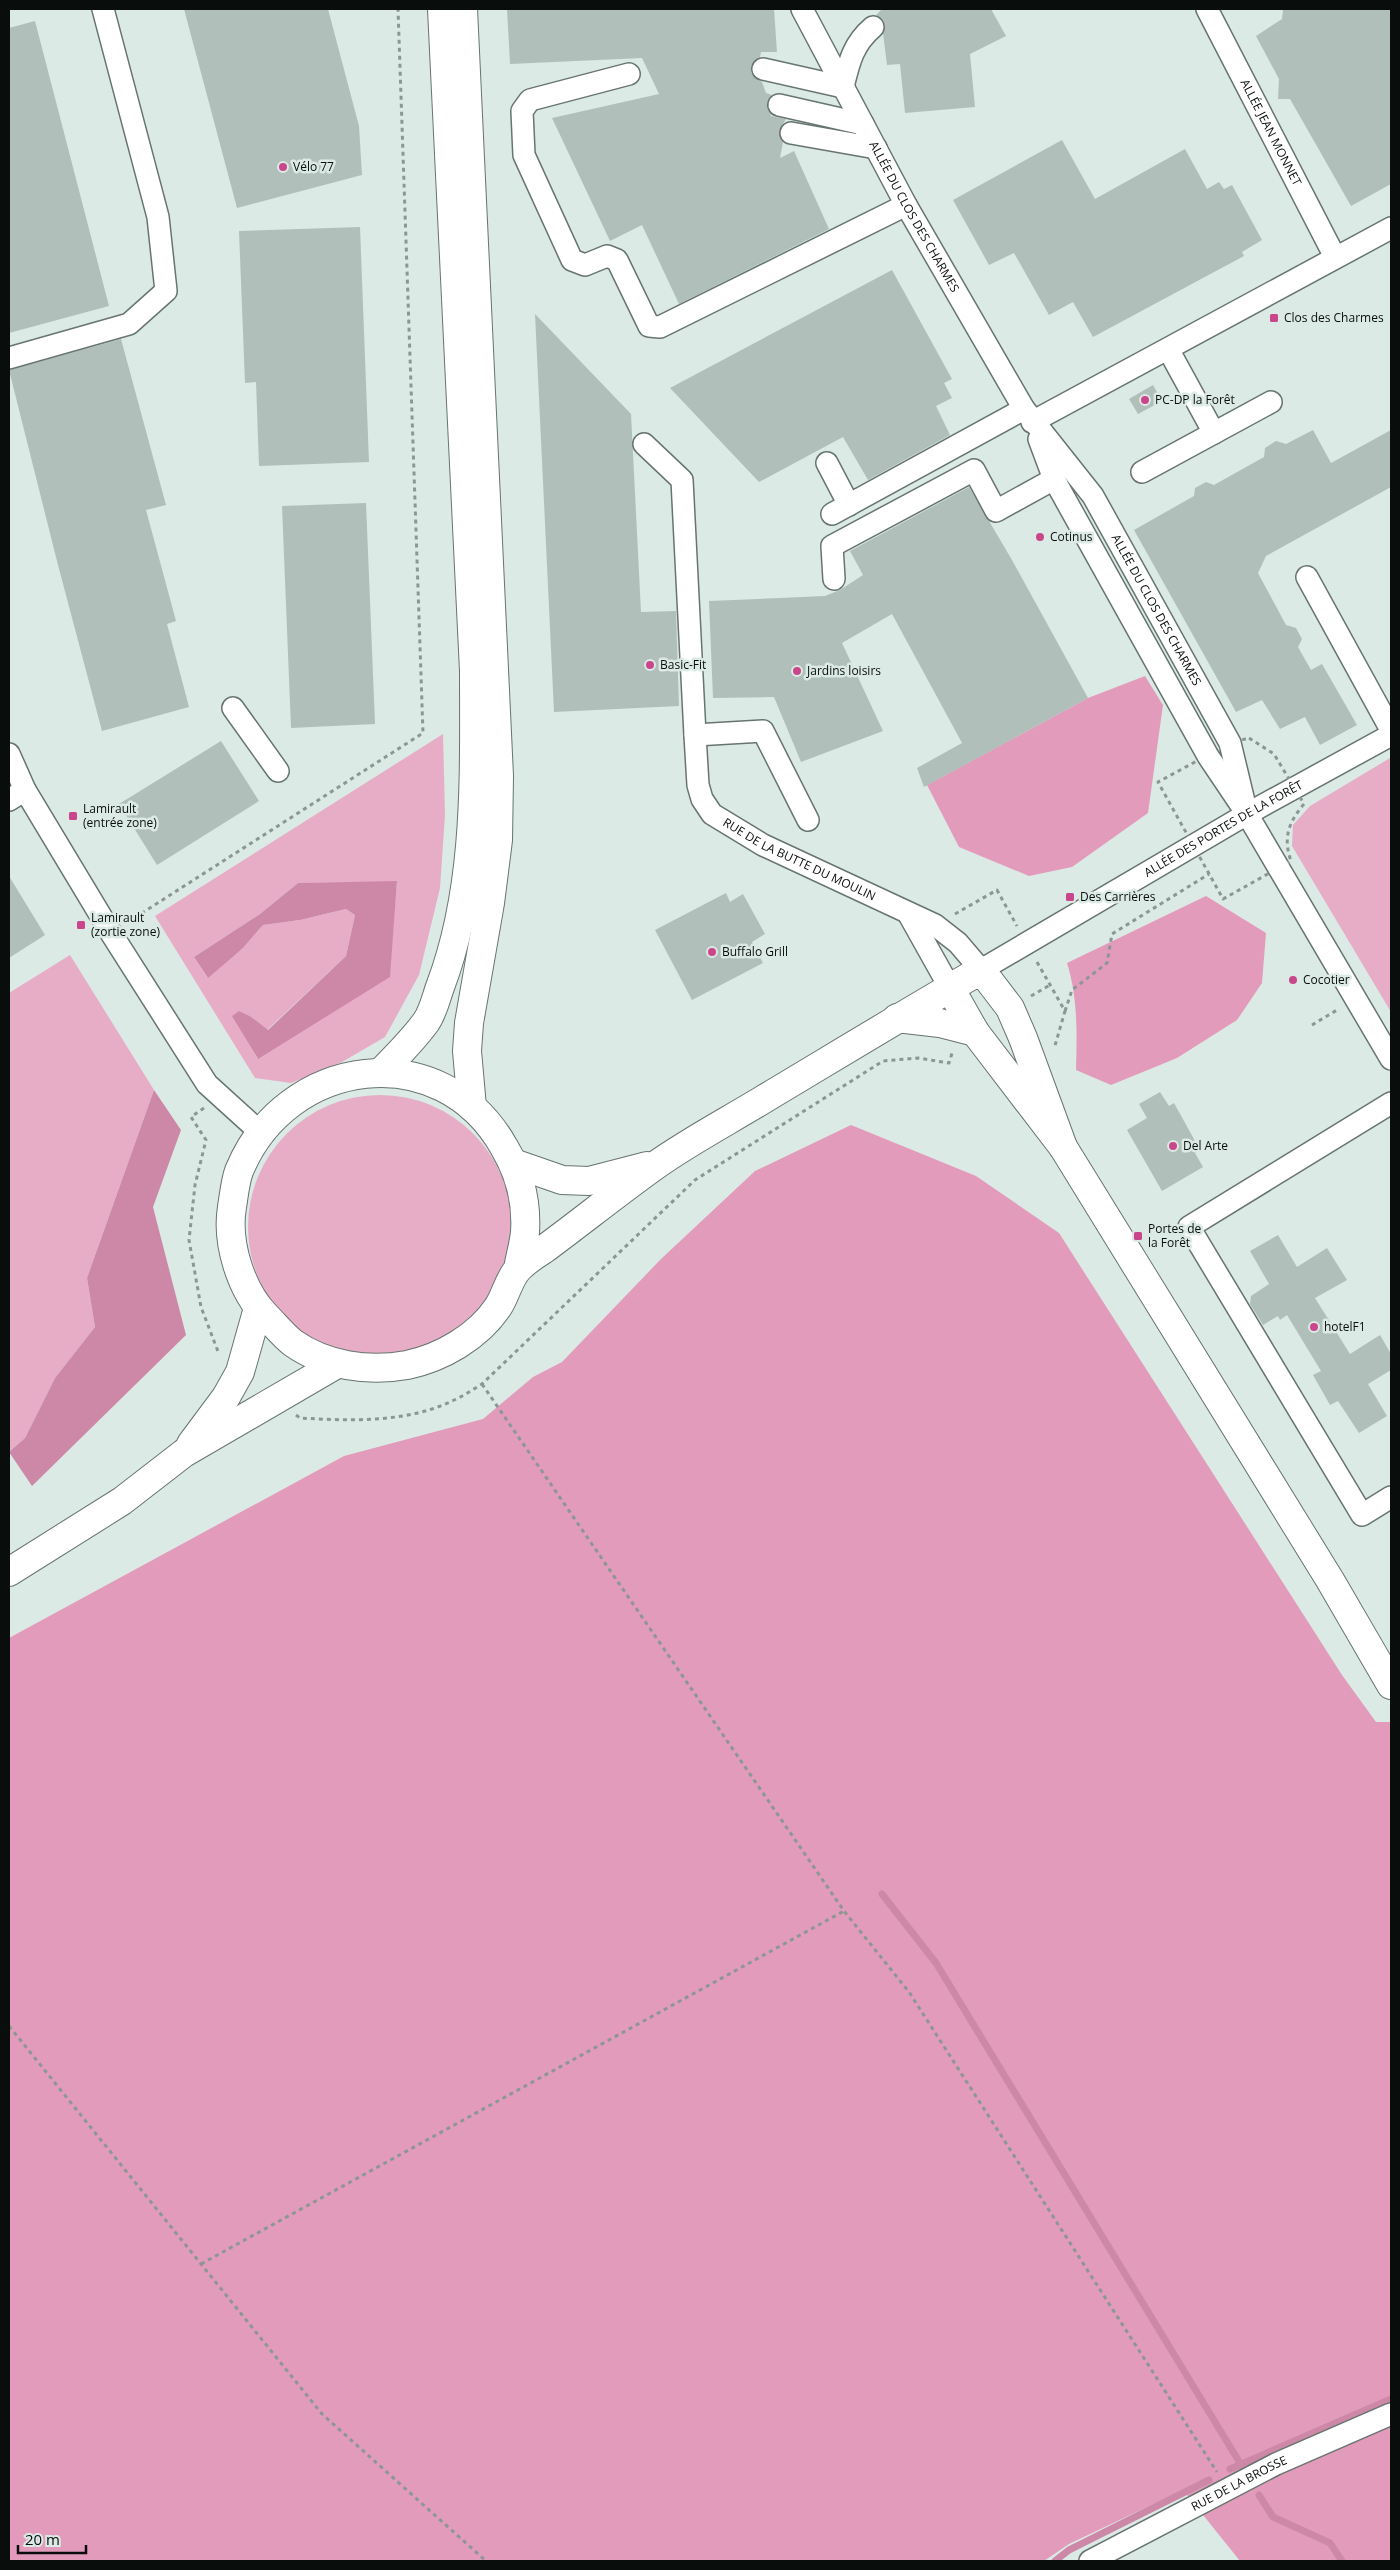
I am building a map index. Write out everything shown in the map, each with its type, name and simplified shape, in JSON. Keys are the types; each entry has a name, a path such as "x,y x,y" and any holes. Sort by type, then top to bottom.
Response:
{"main road":[{"path":"380,1073 427,1021 448,966 463,903 470,847 474,777 474,671 442,9"},
{"path":"464,9 500,776 498,840 493,885 469,1023 467,1051 472,1107"},
{"path":"518,1268 658,1163 897,1018 981,970 1010,1008 1063,1147"},
{"path":"950,988 975,1032 1063,1147 1330,1580 1391,1685"},
{"path":"897,1018 940,1023 975,1032"},
{"path":"380,1073 405,1076 429,1082 452,1093 472,1107 496,1132 513,1162 524,1197 525,1233 518,1268 497,1308 466,1340 434,1357 426,1361 382,1369 337,1364 293,1343 258,1308 237,1266 230,1220 238,1173 260,1132 278,1111 309,1091 326,1082 352,1075 380,1073"},
{"path":"513,1162 562,1180 588,1181 658,1163"},
{"path":"184,1453 226,1397 240,1372 258,1308"},
{"path":"9,1572 122,1501 184,1453 337,1364"}],"street":[{"path":"9,358 129,324 166,291 158,217 103,9"},
{"name":"ALLÉE DU CLOS DES CHARMES","path":"802,9 906,205 1028,416 1054,479 1208,756 1247,814 1391,1059"},
{"name":"ALLÉE JEAN MONNET","path":"1207,9 1335,257"},
{"path":"763,69 843,87 850,54 862,36 873,27"},
{"path":"629,74 530,100 522,111 524,155 572,260 585,265 607,256 618,260 649,326 660,327 906,205"},
{"path":"779,105 863,124"},
{"path":"791,133 876,148"},
{"path":"827,463 841,510 1028,416 1168,349 1391,228"},
{"path":"1168,349 1214,433"},
{"path":"1142,472 1271,402"},
{"name":"ALLÉE DU CLOS DES CHARMES","path":"1028,416 1093,496 1221,726 1230,743 1247,814"},
{"name":"RUE DE LA BUTTE DU MOULIN","path":"644,444 682,480 698,785 702,800 712,814 763,845 935,925 958,944 981,970"},
{"path":"834,579 832,546 974,470 996,511 1054,479"},
{"path":"1307,577 1391,730"},
{"path":"233,708 278,771"},
{"path":"695,735 763,731 808,820"},
{"name":"ALLÉE DES PORTES DE LA FORÊT","path":"981,970 1247,814 1391,735"},
{"path":"9,754 17,795 111,933 207,1084 260,1132"},
{"path":"908,912 950,988"},
{"path":"1391,1103 1189,1227 1362,1515 1391,1497"},
{"name":"RUE DE LA BROSSE","path":"1090,2561 1276,2464 1391,2414"}],"path":[{"path":"111,933 423,733 398,9"},
{"path":"1053,1054 1072,990 1107,963 1112,934 1209,874"},
{"path":"935,925 996,890 1065,1011"},
{"path":"1312,1025 1356,999"},
{"path":"482,1384 844,1911 909,1992 1228,2489"},
{"path":"201,2264 844,1911"},
{"path":"9,2026 322,2414 486,2561"}],"shaded area":[{"path":"1145,676 1163,705 1148,813 1072,867 1029,876 959,847 927,785 1088,698"},
{"path":"443,734 445,815 440,888 419,975 385,1037 342,1062 291,1083 255,1078 155,916","holes":["397,882 389,977 257,1058 233,1016 239,1011 250,1016 267,1030 346,956 355,915 346,909 300,920 263,925 243,948 207,977 194,957 260,914 298,883"]},
{"path":"1390,758 1391,1012 1292,846 1293,825 1310,806"},
{"path":"397,881 390,977 258,1059 232,1016 239,1011 250,1016 268,1030 346,956 355,915 346,909 300,920 263,925 243,948 208,978 194,957 260,914 298,883"},
{"path":"1206,896 1266,933 1262,983 1237,1020 1177,1058 1111,1085 1076,1070 1075,1003 1067,963"},
{"path":"70,955 154,1090 87,1278 95,1327 55,1378 25,1438 9,1452 9,993"},
{"path":"154,1090 181,1130 153,1207 186,1335 32,1486 9,1452 25,1438 55,1378 95,1327 87,1278"},
{"path":"380,1095 406,1098 430,1105 464,1125 482,1143 502,1177 509,1201 512,1227 509,1253 502,1277 482,1311 464,1329 430,1349 406,1356 380,1359 354,1356 330,1349 296,1329 278,1311 258,1277 251,1253 248,1227 251,1201 258,1177 278,1143 296,1125 330,1105 354,1098"},
{"path":"851,1125 976,1176 1059,1233 1342,1675 1376,1722 1391,1722 1391,2561 1240,2561 1183,2490 1069,2544 1044,2561 9,2561 9,1638 344,1456 483,1419 533,1377 562,1362 661,1259 755,1171"}],"building":[{"path":"184,9 328,9 359,126 362,175 237,208"},
{"path":"507,9 774,9 777,52 761,52 760,57 751,66 751,72 755,78 762,82 766,93 772,95 767,103 771,116 786,119 779,131 783,142 780,158 794,151 829,229 679,304 642,225 610,241 552,118 659,94 642,58 510,64"},
{"path":"882,9 991,9 1006,36 970,54 975,107 905,113 900,64 887,65 883,33 885,25 882,19 876,15"},
{"path":"1283,9 1391,9 1391,184 1351,206 1290,99 1278,99 1279,79 1256,36 1282,19"},
{"path":"35,21 109,306 9,333 9,28"},
{"path":"1062,140 1095,199 1185,149 1207,189 1219,182 1224,189 1232,185 1262,240 1242,252 1244,256 1093,337 1073,302 1049,315 1014,253 989,265 953,200"},
{"path":"360,227 369,462 259,466 256,382 245,383 239,231"},
{"path":"892,270 952,379 944,383 952,398 936,406 950,435 868,480 843,437 759,482 670,388"},
{"path":"535,314 631,414 641,612 676,611 679,706 554,712"},
{"path":"121,339 166,505 146,510 176,621 167,624 189,707 102,731 9,370"},
{"name":"PC-DP la Forêt","path":"1153,385 1162,401 1138,414 1129,399"},
{"path":"1313,430 1331,463 1391,430 1391,487 1266,556 1258,573 1286,625 1296,628 1302,639 1298,647 1311,670 1322,664 1357,725 1320,745 1305,717 1280,729 1262,700 1236,712 1134,530 1194,496 1195,488 1206,482 1214,485 1264,457 1265,448 1276,441 1286,444"},
{"path":"969,487 1012,560 1088,698 924,787 917,768 962,743 892,614 842,643 883,731 801,762 774,697 713,698 709,601 825,596 840,590 863,575 850,551"},
{"path":"366,503 375,724 291,728 282,506"},
{"path":"221,741 259,801 157,865 119,804"},
{"path":"9,876 45,935 9,958"},
{"name":"Buffalo Grill","path":"726,893 730,902 743,894 765,934 752,942 763,963 692,1000 655,930"},
{"path":"1160,1092 1169,1106 1174,1103 1200,1150 1195,1153 1203,1167 1162,1191 1127,1130 1147,1118 1139,1104"},
{"name":"hotelF1","path":"1278,1235 1297,1267 1327,1248 1347,1280 1315,1298 1350,1354 1380,1335 1391,1354 1391,1370 1368,1384 1387,1416 1359,1433 1338,1401 1330,1405 1313,1375 1321,1371 1287,1315 1280,1320 1278,1316 1263,1325 1250,1304 1251,1296 1269,1284 1250,1251"}],"waterway":[{"path":"882,1894 936,1963 1243,2468"},
{"path":"1230,2469 1391,2399"},
{"path":"1055,2561 1069,2550 1209,2480"},
{"path":"1259,2495 1273,2517 1330,2543 1342,2561"}],"place":[{"name":"Vélo 77","path":"283,167"},
{"name":"Clos des Charmes","path":"1274,318"},
{"name":"PC-DP la Forêt","path":"1145,400"},
{"name":"Cotinus","path":"1040,537"},
{"name":"Basic-Fit","path":"650,665"},
{"name":"Jardins loisirs","path":"797,671"},
{"name":"Lamirault (entrée zone)","path":"73,816"},
{"name":"Des Carrières","path":"1070,897"},
{"name":"Lamirault (zortie zone)","path":"81,925"},
{"name":"Buffalo Grill","path":"712,952"},
{"name":"Cocotier","path":"1293,980"},
{"name":"Del Arte","path":"1173,1146"},
{"name":"Portes de la Forêt","path":"1138,1236"},
{"name":"hotelF1","path":"1314,1327"}]}
